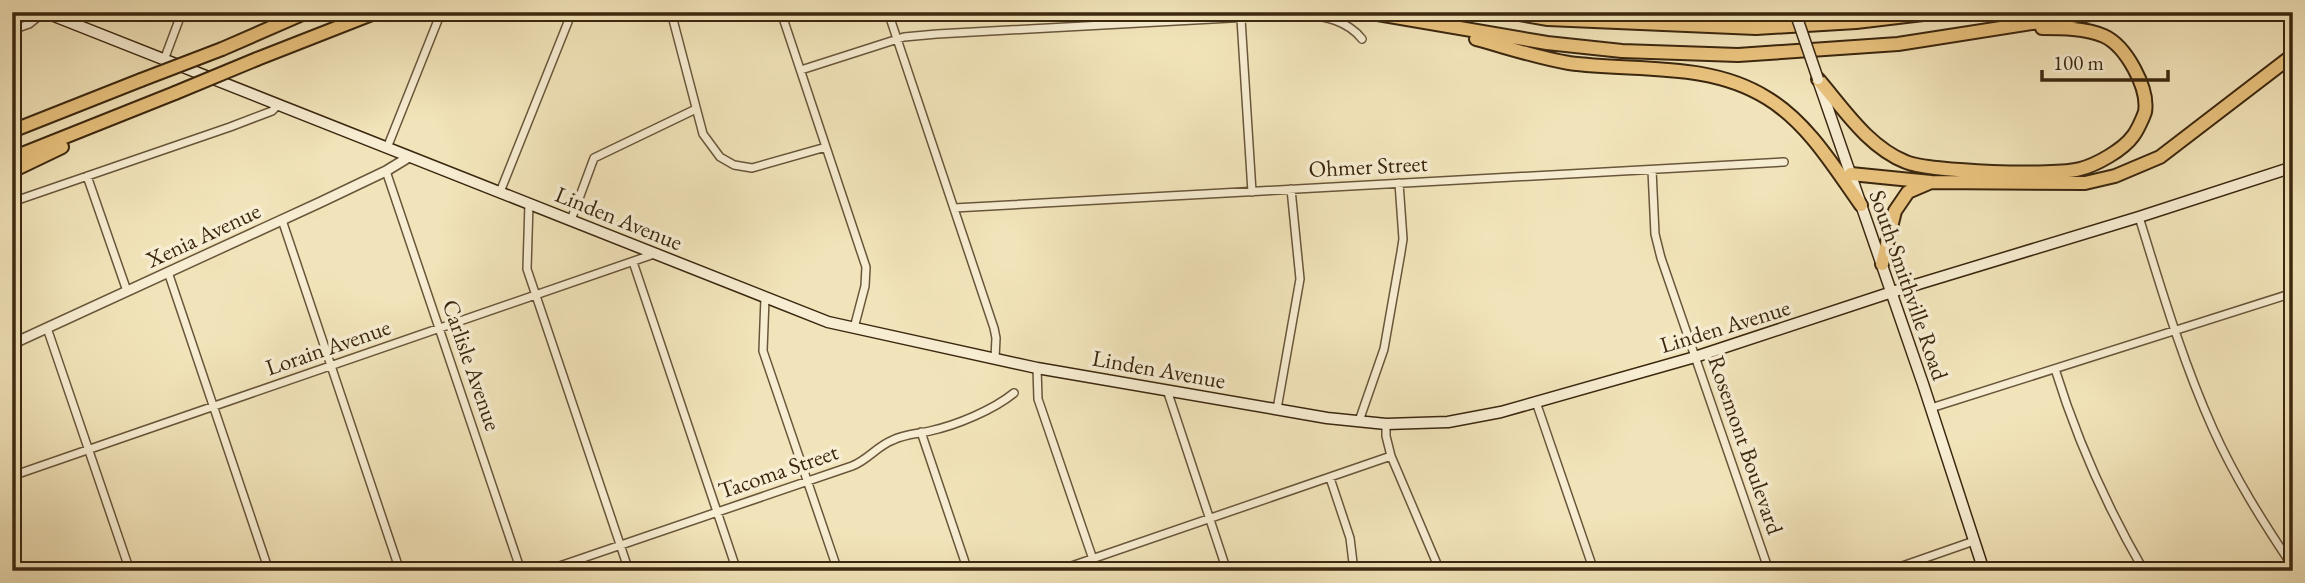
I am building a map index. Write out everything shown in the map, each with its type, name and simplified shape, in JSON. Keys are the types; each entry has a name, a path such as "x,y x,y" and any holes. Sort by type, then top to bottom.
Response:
{"highway":[{"path":"12,131 222,49 307,12"},
{"path":"12,158 377,12"},
{"path":"1366,12 1457,29 1584,47 1738,55 1898,44 2103,12"},
{"path":"1508,12 1548,19 1756,28 1856,22 1940,12"},
{"path":"1394,17 1567,63 1699,73 1743,85 1769,99 1803,127 1861,205"},
{"path":"1818,79 1872,140 1907,163 2018,173 2078,170 2103,160 2133,136 2145,111 2143,93 2136,71 2122,47 2104,36 2064,29 2003,28"},
{"path":"1850,174 1931,182 2085,183 2115,176 2160,157 2293,55"},
{"path":"12,125 78,104"},
{"path":"12,171 136,109"},
{"path":"1882,264 1895,211 1908,192 1931,182"}],"main road":[{"name":"Linden Avenue","path":"44,12 828,322 1037,368 1277,409 1385,424 1448,422 1501,412 1695,357 1892,292 2293,167"},
{"name":"South Smithville Road","path":"1795,12 1892,292 1984,571"}],"street":[{"path":"12,30 29,24 44,12"},
{"path":"164,60 182,12"},
{"path":"500,192 572,12"},
{"path":"671,12 707,142 720,157 734,165 761,167 826,147"},
{"path":"781,12 866,267 865,286 854,328"},
{"path":"888,12 994,328 995,358"},
{"path":"800,70 897,39 937,34 1215,18 1315,15 1349,26 1362,39"},
{"path":"1241,19 1252,192"},
{"path":"387,148 438,20"},
{"path":"12,202 262,116 278,104"},
{"path":"571,219 594,158 696,109"},
{"name":"Xenia Avenue","path":"12,344 282,220 386,171 409,157"},
{"name":"Ohmer Street","path":"954,208 1784,162"},
{"name":"Rosemont Boulevard","path":"1652,170 1657,244 1769,571"},
{"name":"Carlisle Avenue","path":"386,171 521,571"},
{"path":"87,176 127,291"},
{"path":"1359,421 1384,349 1401,252 1403,239 1399,183"},
{"path":"1277,409 1300,279 1291,189"},
{"path":"529,203 526,263 629,571"},
{"path":"2138,217 2197,393 2230,465 2261,520 2293,567"},
{"path":"282,220 400,571"},
{"name":"Lorain Avenue","path":"12,476 657,253"},
{"path":"633,262 737,571"},
{"path":"168,272 269,571"},
{"path":"1931,408 2175,330 2292,296"},
{"path":"765,298 763,351 838,571"},
{"path":"47,328 130,571"},
{"path":"1037,368 1038,400 1097,571"},
{"path":"2054,369 2091,466 2144,571"},
{"path":"1167,390 1227,571"},
{"name":"Tacoma Street","path":"545,571 862,462 886,443 931,431 995,407 1014,393"},
{"path":"1536,402 1594,571"},
{"path":"1385,424 1391,456 1440,571"},
{"path":"921,432 968,571"},
{"path":"1057,571 1391,456"},
{"path":"1329,478 1350,538 1354,571"},
{"path":"1888,571 1974,541"}]}
